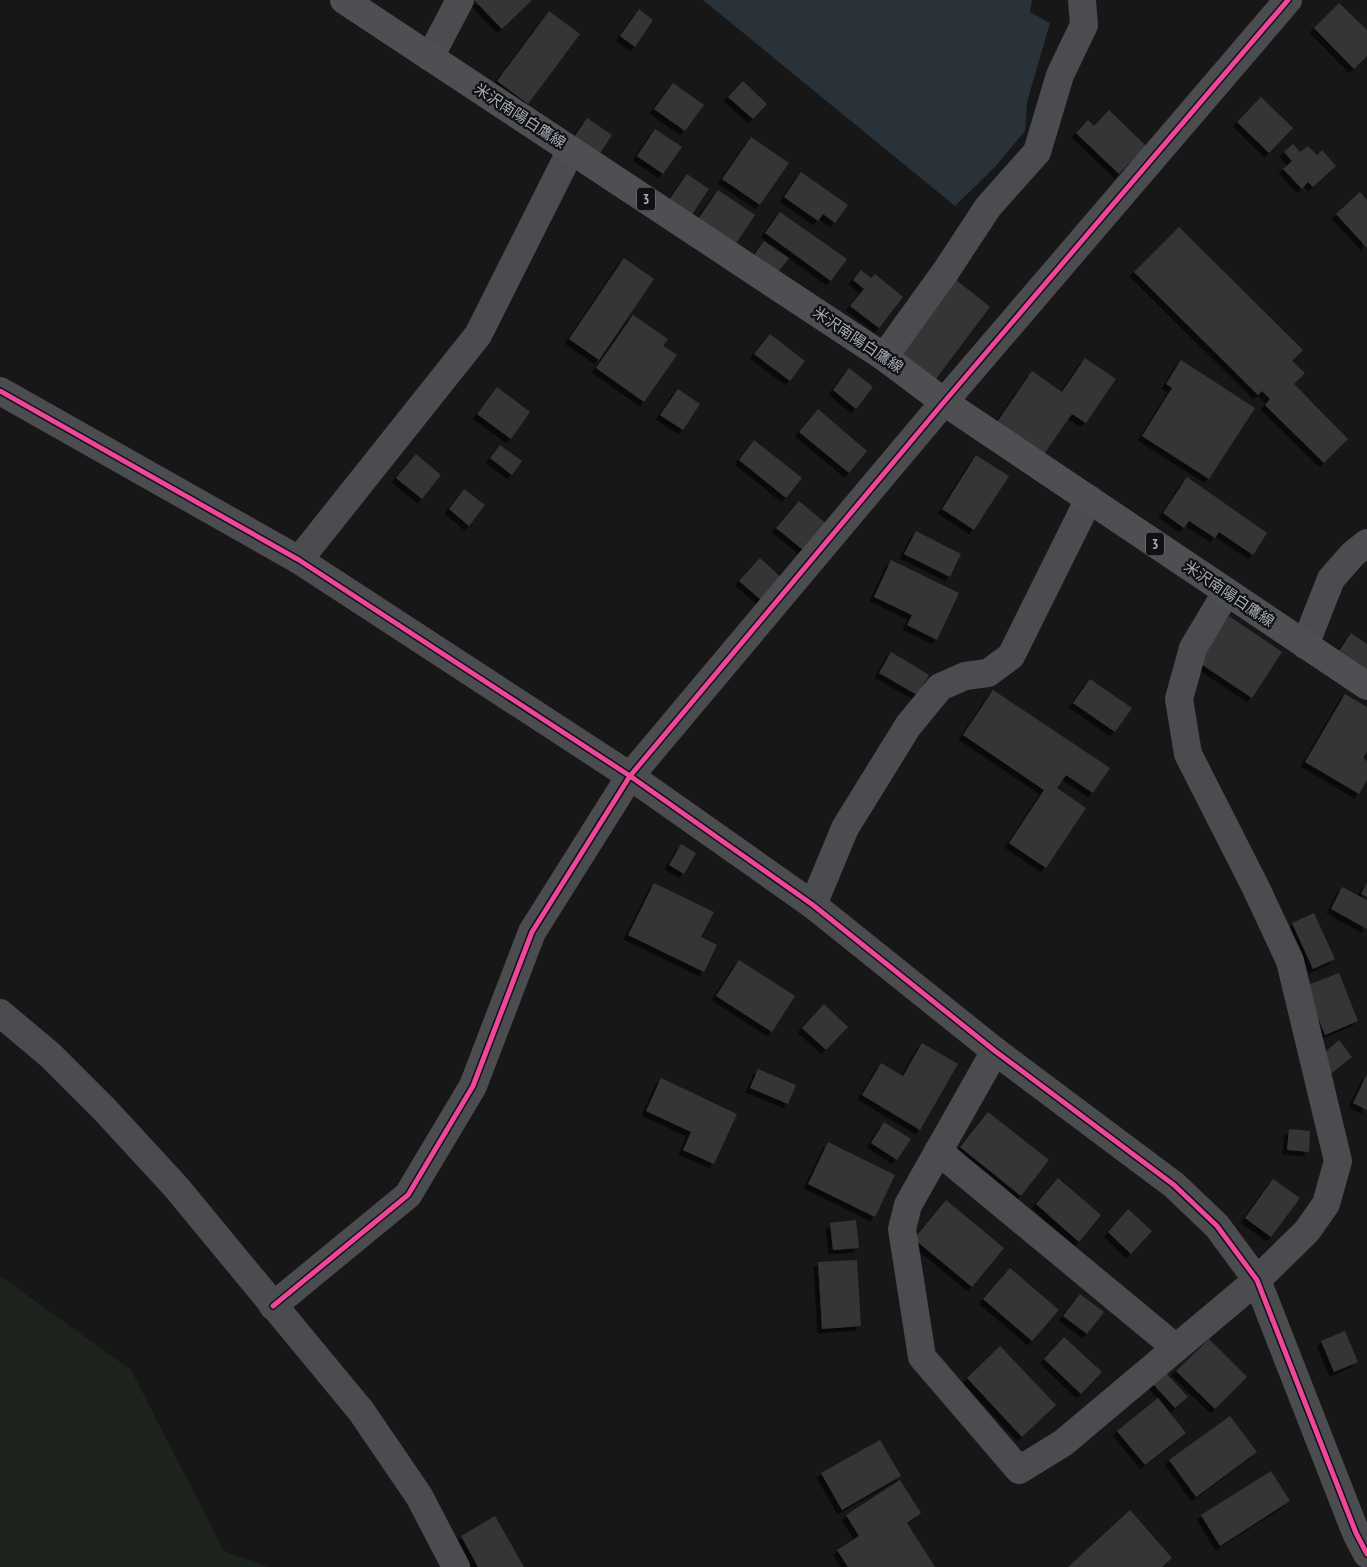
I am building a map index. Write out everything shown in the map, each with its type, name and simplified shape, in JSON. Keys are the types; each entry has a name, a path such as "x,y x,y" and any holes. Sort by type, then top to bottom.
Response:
{"main road":[{"name":"米沢南陽白鷹線","path":"344,0 884,357 944,402 1367,686"}],"street":[{"path":"430,57 460,0"},
{"path":"884,357 946,271 988,208 1037,152 1060,75 1084,25 1082,0"},
{"path":"273,1306 408,1194 473,1086 532,932 630,776 944,402 1288,0"},
{"path":"298,560 478,335 571,150"},
{"path":"0,391 298,560 630,776 813,905 995,1051 1174,1186 1217,1226 1257,1280 1356,1533 1367,1554"},
{"path":"813,905 845,828 908,726 940,687 965,676 988,673 1011,656 1089,499"},
{"path":"1305,645 1331,579 1353,554 1367,543"},
{"path":"995,1051 908,1205 902,1229 922,1357 1019,1470 1062,1443 1257,1280 1307,1231 1326,1204 1338,1161 1290,962 1256,888 1188,754 1179,699 1193,648 1226,593"},
{"path":"0,1012 50,1055 106,1111 176,1187 361,1411 419,1496 456,1567"},
{"path":"938,1151 1176,1348"}],"shaded area":[{"path":"703,0 1032,0 1030,12 1050,23 1027,102 1025,131 994,168 955,206"},
{"path":"0,1276 131,1370 224,1551 268,1567 0,1567"}],"building":[{"path":"474,0 532,0 502,29"},
{"path":"1339,3 1367,30 1367,56 1354,69 1314,28"},
{"path":"639,9 653,20 635,47 620,36"},
{"path":"549,11 580,34 528,104 497,81"},
{"path":"743,81 767,104 753,119 728,97"},
{"path":"673,83 704,105 685,131 654,109"},
{"path":"1261,97 1293,128 1269,153 1237,122"},
{"path":"1109,110 1146,146 1119,174 1076,133 1088,120 1094,126"},
{"path":"587,118 612,135 599,155 574,137"},
{"path":"655,129 682,147 663,174 637,156"},
{"path":"751,137 789,163 760,205 722,179"},
{"path":"1293,144 1300,152 1308,146 1317,155 1322,150 1336,166 1313,187 1308,182 1302,189 1283,169 1292,161 1284,152"},
{"path":"801,172 848,205 835,223 823,214 818,221 784,197"},
{"path":"687,174 709,189 691,216 669,200"},
{"path":"718,190 755,215 733,248 696,222"},
{"path":"1360,192 1367,200 1367,248 1336,214"},
{"path":"780,212 847,259 831,281 765,233"},
{"path":"1179,227 1303,350 1292,361 1305,373 1294,384 1348,439 1324,463 1265,405 1270,399 1262,391 1258,395 1134,272"},
{"path":"764,241 789,258 778,272 754,255"},
{"path":"624,258 654,279 599,360 569,339"},
{"path":"861,270 871,278 875,274 903,297 879,328 850,306 864,289 853,280"},
{"path":"955,279 990,307 933,383 897,355"},
{"path":"633,315 668,339 663,346 677,355 644,402 596,368"},
{"path":"770,334 805,361 790,381 754,354"},
{"path":"1085,358 1116,379 1086,423 1072,414 1044,454 997,422 1032,371 1062,392"},
{"path":"1181,360 1255,408 1209,479 1142,436 1172,388 1166,384"},
{"path":"849,368 873,387 856,409 833,390"},
{"path":"497,387 530,412 511,439 477,414"},
{"path":"678,389 700,404 683,430 660,415"},
{"path":"818,409 867,451 849,473 799,432"},
{"path":"754,440 802,478 786,498 739,460"},
{"path":"500,445 522,461 512,475 490,458"},
{"path":"416,454 441,475 422,499 396,478"},
{"path":"976,455 1009,476 974,530 942,509"},
{"path":"1187,477 1267,533 1253,555 1219,532 1215,538 1189,521 1184,528 1163,513"},
{"path":"464,489 485,505 469,526 449,509"},
{"path":"799,501 835,531 813,558 776,528"},
{"path":"916,531 961,554 950,577 904,554"},
{"path":"760,558 787,583 767,605 739,581"},
{"path":"891,560 959,593 937,640 907,625 912,615 874,597"},
{"path":"1229,616 1282,652 1252,698 1198,662"},
{"path":"1351,633 1367,644 1367,670 1339,651"},
{"path":"891,652 929,675 917,695 879,673"},
{"path":"1090,679 1132,708 1115,732 1073,703"},
{"path":"993,690 1110,768 1093,793 1066,775 1057,788 1086,808 1046,868 1009,843 1044,790 963,735"},
{"path":"1345,694 1367,707 1367,751 1363,758 1367,761 1367,780 1359,794 1305,762"},
{"path":"681,844 696,853 684,874 669,865"},
{"path":"654,883 714,912 701,937 717,945 704,972 628,935"},
{"path":"1367,883 1367,897 1361,894"},
{"path":"1342,887 1367,900 1367,929 1331,909"},
{"path":"1314,913 1335,959 1313,969 1292,923"},
{"path":"739,960 795,996 772,1032 716,996"},
{"path":"1339,973 1358,1021 1325,1035 1305,986"},
{"path":"824,1004 848,1027 826,1050 802,1028"},
{"path":"1339,1040 1352,1057 1331,1074 1318,1058"},
{"path":"922,1043 958,1064 920,1130 862,1095 881,1063 903,1076"},
{"path":"758,1069 796,1085 788,1104 750,1088"},
{"path":"1367,1074 1367,1110 1353,1103"},
{"path":"661,1078 737,1114 714,1164 683,1150 691,1132 646,1111"},
{"path":"988,1112 1049,1160 1021,1196 960,1147"},
{"path":"884,1122 911,1139 897,1160 871,1143"},
{"path":"1289,1129 1310,1131 1309,1152 1287,1150"},
{"path":"828,1142 895,1175 875,1217 808,1184"},
{"path":"1058,1178 1101,1215 1079,1242 1036,1204"},
{"path":"1273,1179 1300,1198 1271,1237 1245,1218"},
{"path":"946,1200 1004,1248 972,1287 914,1239"},
{"path":"1128,1209 1152,1231 1131,1254 1108,1232"},
{"path":"856,1220 859,1248 833,1250 830,1223"},
{"path":"857,1260 861,1326 822,1329 818,1262"},
{"path":"1010,1268 1059,1310 1032,1341 983,1299"},
{"path":"1080,1294 1104,1312 1087,1334 1063,1316"},
{"path":"1345,1331 1358,1362 1334,1372 1321,1341"},
{"path":"1064,1337 1102,1372 1081,1394 1044,1359"},
{"path":"1209,1339 1247,1377 1215,1409 1176,1371"},
{"path":"1000,1346 1056,1405 1022,1437 967,1378"},
{"path":"1166,1373 1188,1397 1175,1408 1153,1384"},
{"path":"1158,1398 1186,1433 1145,1465 1117,1431"},
{"path":"1230,1416 1257,1452 1196,1497 1169,1460"},
{"path":"880,1440 901,1476 842,1510 821,1473"},
{"path":"1271,1471 1290,1501 1220,1546 1201,1515"},
{"path":"900,1480 921,1513 907,1523 935,1567 848,1567 837,1550 859,1536 846,1515"},
{"path":"1130,1510 1172,1558 1162,1567 1068,1567"},
{"path":"495,1516 524,1567 478,1567 461,1536"}],"cycle path":[{"path":"273,1306 408,1195 473,1086 532,932 630,776 944,402 1288,0"},
{"path":"0,391 299,560 630,776 813,905 995,1051 1174,1185 1217,1226 1257,1280 1356,1533 1367,1554"}]}
